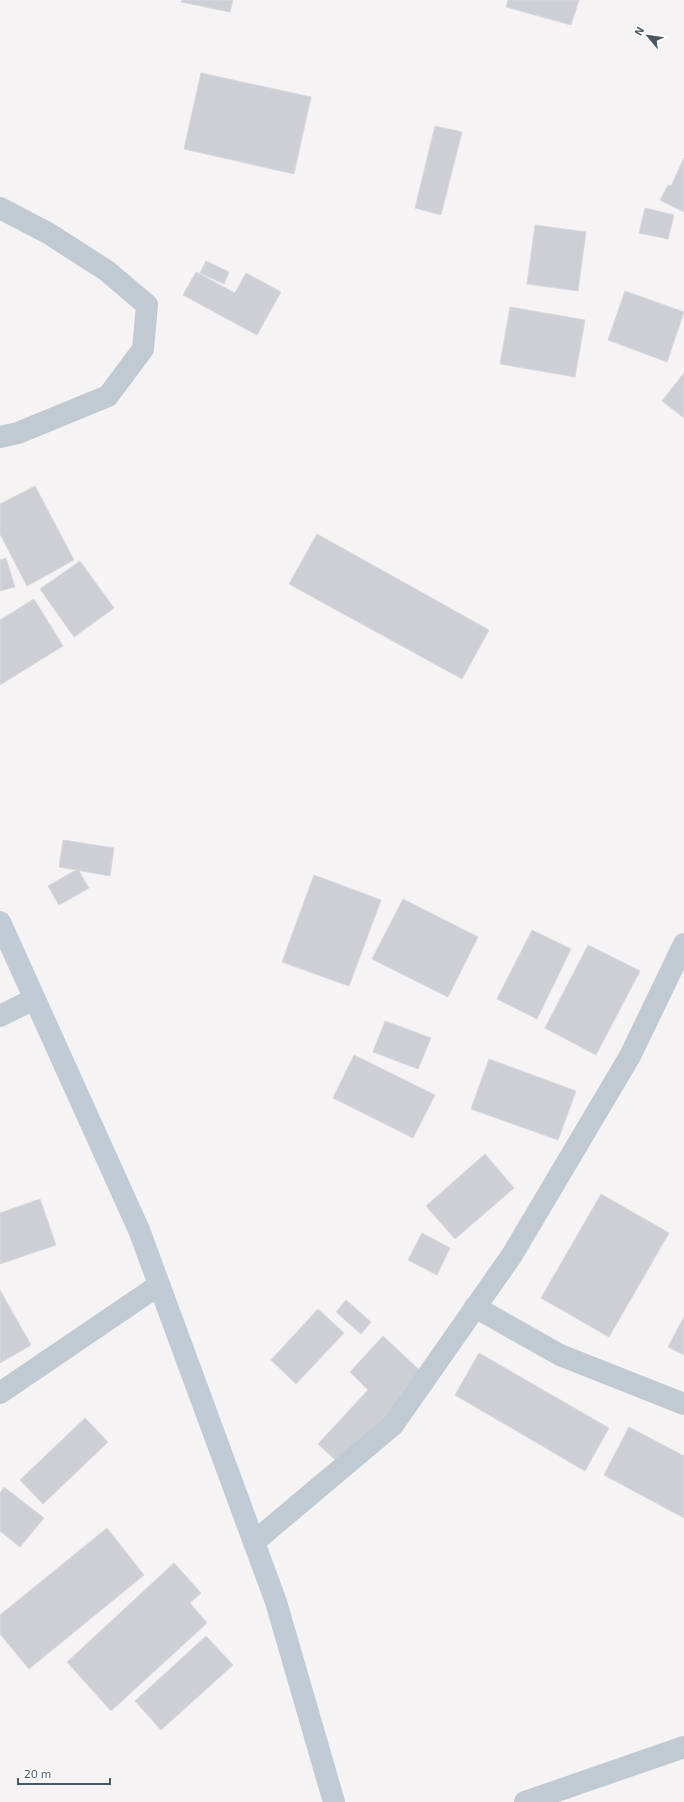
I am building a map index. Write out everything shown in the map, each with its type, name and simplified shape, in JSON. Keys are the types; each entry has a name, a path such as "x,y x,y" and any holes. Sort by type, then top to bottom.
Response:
{"main road":[{"path":"0,922 139,1230 276,1602 334,1802"}],"street":[{"path":"0,208 48,233 107,272 147,305 143,349 108,396 18,433 0,437"},
{"path":"254,1542 393,1425 512,1255 630,1056 684,944"},
{"path":"0,1016 34,999"},
{"path":"0,1393 159,1285"},
{"path":"475,1307 560,1355 684,1404"},
{"path":"525,1802 684,1747"}],"building":[{"path":"182,0 233,0 230,12 181,2"},
{"path":"508,0 579,0 571,25 506,7"},
{"path":"201,73 311,97 294,174 184,149"},
{"path":"435,126 462,132 441,215 415,208"},
{"path":"684,158 684,212 660,200 668,185 671,186"},
{"path":"645,208 674,215 668,239 639,233"},
{"path":"535,225 586,232 578,291 527,284"},
{"path":"206,261 229,272 224,284 200,273"},
{"path":"196,272 235,293 246,273 281,292 257,335 183,295"},
{"path":"625,291 684,312 667,362 608,340"},
{"path":"510,307 585,320 575,377 500,364"},
{"path":"684,373 684,418 662,401"},
{"path":"35,486 74,560 27,586 0,534 0,504"},
{"path":"317,534 489,630 462,679 289,584"},
{"path":"6,558 15,587 0,591 0,560"},
{"path":"80,561 114,608 74,637 40,589"},
{"path":"34,599 63,646 0,685 0,620"},
{"path":"63,840 114,848 110,876 59,867"},
{"path":"78,869 89,888 59,905 48,886"},
{"path":"314,875 381,900 349,986 282,962"},
{"path":"403,899 478,937 448,997 372,959"},
{"path":"532,930 571,949 537,1019 497,999"},
{"path":"588,945 640,971 596,1055 545,1028"},
{"path":"385,1021 431,1038 418,1069 373,1052"},
{"path":"354,1055 435,1095 413,1138 333,1098"},
{"path":"489,1059 576,1091 558,1140 471,1109"},
{"path":"485,1154 514,1188 455,1239 426,1206"},
{"path":"601,1194 669,1233 609,1337 541,1298"},
{"path":"40,1199 56,1245 0,1264 0,1213"},
{"path":"422,1233 450,1248 437,1275 408,1260"},
{"path":"0,1290 31,1345 0,1363"},
{"path":"346,1300 371,1322 361,1334 336,1312"},
{"path":"318,1309 344,1333 296,1384 271,1360"},
{"path":"684,1317 684,1355 668,1347"},
{"path":"383,1336 429,1379 346,1470 318,1444 368,1390 350,1372"},
{"path":"479,1353 609,1428 585,1471 455,1395"},
{"path":"85,1418 108,1442 43,1504 20,1480"},
{"path":"629,1427 684,1456 684,1518 604,1475"},
{"path":"4,1487 44,1518 20,1547 0,1531 0,1493"},
{"path":"107,1528 144,1575 29,1669 0,1634 0,1615"},
{"path":"174,1563 201,1593 190,1603 207,1623 111,1711 67,1662"},
{"path":"206,1636 233,1665 161,1730 135,1701"}]}
